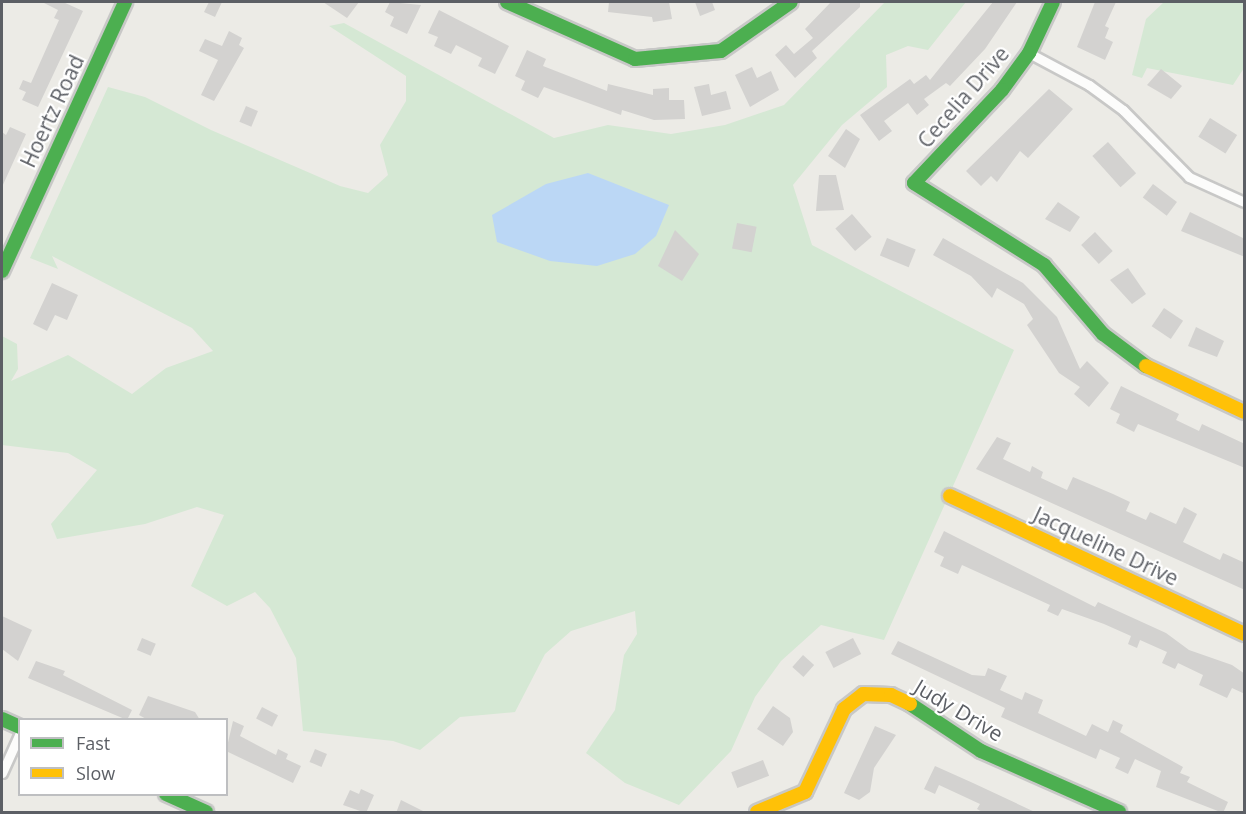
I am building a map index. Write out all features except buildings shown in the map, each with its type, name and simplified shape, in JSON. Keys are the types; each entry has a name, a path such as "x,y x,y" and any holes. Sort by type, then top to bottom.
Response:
{"street":[{"name":"Hoertz Road","path":"2,271 124,2"},
{"path":"507,2 635,59 721,51 791,2"},
{"name":"Cecelia Drive","path":"1053,2 1029,53 914,183 1044,265 1103,334 1134,360 1245,412"},
{"path":"1029,53 1089,85 1123,110 1189,177 1245,202"},
{"name":"Jacqueline Drive","path":"950,496 1245,634"},
{"name":"Judy Drive","path":"757,813 805,792 844,709 862,694 891,695 933,715 981,751 1119,813"},
{"path":"2,718 18,726"},
{"path":"2,773 18,737"},
{"path":"168,796 206,813"}],"green space":[{"path":"885,2 966,2 928,50 908,46 886,55 887,87 842,125 793,185 812,245 1014,350 884,640 821,625 781,661 755,697 731,751 679,805 625,783 586,753 615,710 624,655 637,634 635,611 571,631 545,654 515,712 460,717 420,750 393,741 303,731 296,658 270,608 255,592 227,606 191,586 224,515 197,507 145,524 57,539 51,524 97,470 68,453 2,445 2,336 17,344 18,369 11,381 68,355 132,394 166,368 213,351 192,328 52,256 58,269 30,258 108,87 145,97 211,130 340,186 368,193 388,175 380,145 406,101 406,76 329,26 344,23 554,138 608,125 671,134 725,125 784,105"},
{"path":"1164,2 1244,2 1244,68 1233,85 1147,68 1142,78 1132,75 1146,19"}],"water":[{"path":"588,173 669,205 656,236 635,254 597,266 550,261 497,242 492,215 546,184"}],"traffic: fast":[{"path":"2,271 125,2"},
{"path":"507,2 635,59 721,51 791,2"},
{"path":"1053,2 1029,53 1002,90 914,183 1044,265 1103,334 1146,366"},
{"path":"910,704 981,751 1119,812"},
{"path":"2,719 18,726"},
{"path":"170,796 206,812"}],"traffic: slow":[{"path":"1146,366 1244,412"},
{"path":"950,496 1244,634"},
{"path":"757,812 805,792 844,709 863,694 891,695 910,704"}]}
